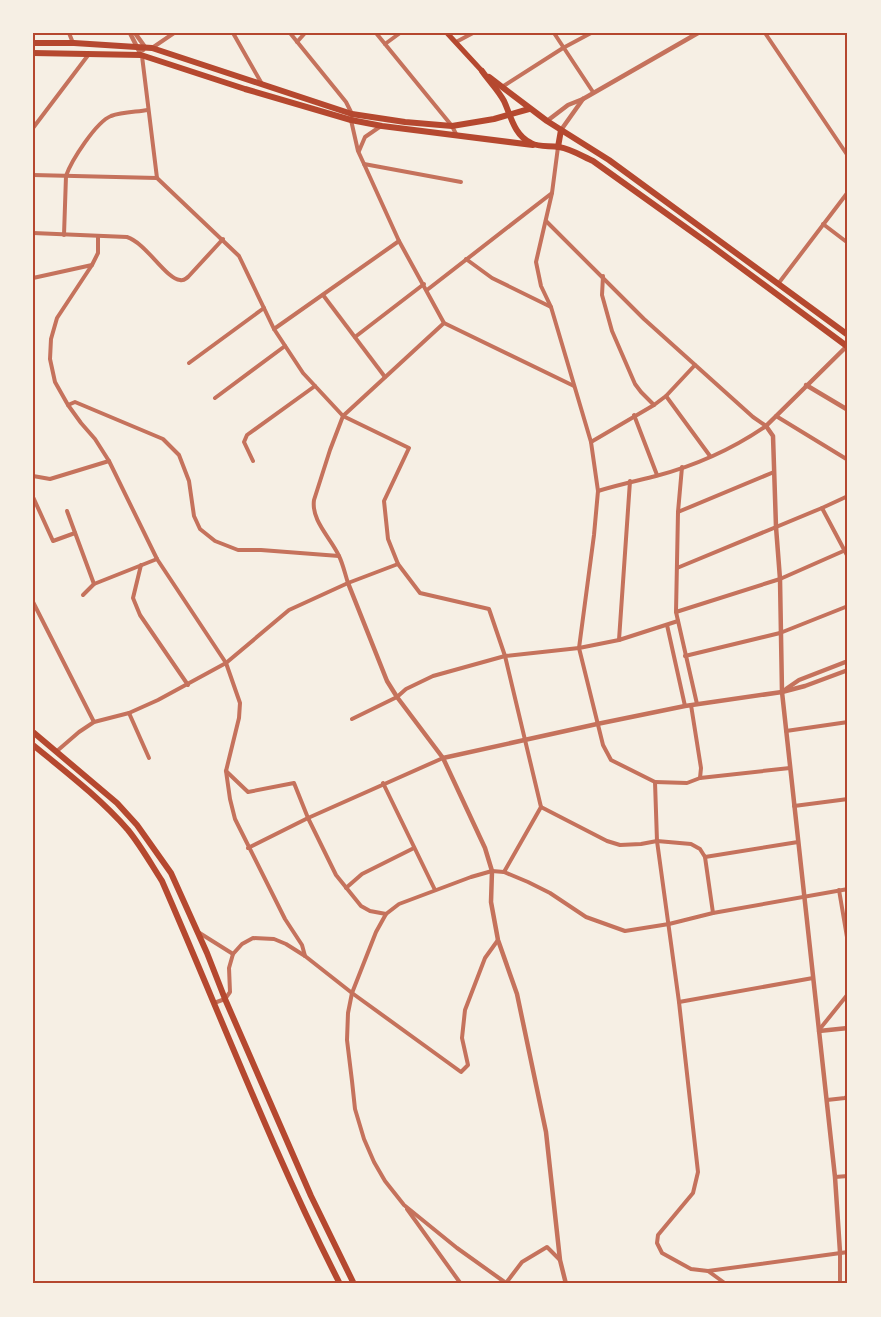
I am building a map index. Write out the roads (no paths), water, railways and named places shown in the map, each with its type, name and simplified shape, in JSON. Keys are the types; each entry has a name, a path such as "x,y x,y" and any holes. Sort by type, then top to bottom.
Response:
{"main road":[{"path":"447,33 500,90 609,160 848,335"},
{"path":"33,43 148,47 263,84 352,117 452,126 529,109"},
{"path":"33,54 141,55 245,89 382,126 558,147 581,155 593,161 847,346"},
{"path":"500,90 513,125 525,140 533,145"},
{"path":"558,147 561,130"},
{"path":"33,732 117,803 137,825 171,873 311,1196 354,1284"},
{"path":"33,745 116,817 148,858 162,881 244,1078 309,1225 340,1284"}],"street":[{"path":"69,33 74,43"},
{"path":"130,33 141,55 157,178 239,256 274,329 303,373 315,386 343,416 409,448 384,501 388,539 398,564 420,593 489,609 505,656 540,807 504,872"},
{"path":"135,33 148,47"},
{"path":"141,55 148,47 174,33"},
{"path":"233,33 263,84"},
{"path":"290,33 346,102 352,117 358,151 364,165 399,241 444,323 575,387"},
{"path":"297,42 304,33"},
{"path":"376,33 452,126 456,134"},
{"path":"385,44 400,33"},
{"path":"455,43 473,33"},
{"path":"554,33 593,92"},
{"path":"500,90 563,48 591,33"},
{"path":"547,121 568,105 583,99 698,33"},
{"path":"765,33 848,156"},
{"path":"33,128 90,54"},
{"path":"561,130 583,99"},
{"path":"64,236 66,176 69,167 96,127 103,121 110,117 148,110"},
{"path":"358,151 365,137 382,126"},
{"path":"558,147 552,193 536,262 591,442 598,491 579,648 603,745 611,760 655,782 687,783 700,778 790,768"},
{"path":"364,165 461,182"},
{"path":"33,176 157,178"},
{"path":"778,284 848,192"},
{"path":"427,290 552,193"},
{"path":"546,220 644,319 753,417 766,426 773,436 780,579 782,692 835,1177 840,1284"},
{"path":"823,225 848,243"},
{"path":"33,233 134,239 178,280 188,277 223,239"},
{"path":"98,237 98,253 92,265 57,318 51,339 50,359 55,382 68,405 109,461 157,559 226,663 240,703 239,718 226,771 235,819 285,919 302,945 304,956"},
{"path":"274,329 399,241"},
{"path":"466,259 492,278 551,307"},
{"path":"33,278 92,265"},
{"path":"603,276 602,295 612,331 635,384 654,405"},
{"path":"355,337 423,284"},
{"path":"323,295 385,377"},
{"path":"189,363 264,308"},
{"path":"444,323 343,416 330,450 313,508 317,520 339,556 387,681 443,758 485,848 492,871 491,902 498,940 517,994 546,1132 560,1260 566,1284"},
{"path":"215,398 285,346"},
{"path":"598,491 682,467 751,436 766,426 847,346"},
{"path":"591,442 654,405 666,396 695,365"},
{"path":"806,385 848,410"},
{"path":"254,461 243,442 247,435 315,386"},
{"path":"666,396 710,456"},
{"path":"68,405 75,402 163,439 179,454 189,481 194,516 200,529 215,540 238,550 339,556"},
{"path":"634,416 657,475"},
{"path":"776,416 848,460"},
{"path":"33,476 50,479 109,461"},
{"path":"682,467 678,512 676,612 685,656 701,768 700,778"},
{"path":"678,512 774,472"},
{"path":"619,640 630,481"},
{"path":"677,568 848,496"},
{"path":"33,497 53,541 75,533"},
{"path":"822,508 848,557"},
{"path":"67,511 94,584"},
{"path":"676,612 780,579 846,550"},
{"path":"83,595 94,584 157,559"},
{"path":"57,751 94,722 129,713 188,685 226,663 289,610 348,583 398,564"},
{"path":"141,565 133,598 140,615 188,685"},
{"path":"33,602 94,722"},
{"path":"685,656 780,633 848,606"},
{"path":"351,720 433,676 505,656 579,648 619,640 678,621"},
{"path":"667,625 691,705"},
{"path":"782,692 799,680 848,661"},
{"path":"248,848 383,783 443,758 691,705 782,692 848,670"},
{"path":"129,713 148,758"},
{"path":"786,731 848,722"},
{"path":"226,771 248,792 294,783 336,875 361,906 370,911 386,914"},
{"path":"655,782 657,841 679,1002 698,1172 693,1193 658,1235 657,1244 662,1252 691,1269 708,1271 848,1252"},
{"path":"383,783 435,890"},
{"path":"794,806 848,799"},
{"path":"540,807 607,841 621,845 657,841 691,844 700,849 705,857 713,913"},
{"path":"705,857 798,842"},
{"path":"346,888 362,874 414,848"},
{"path":"461,1284 385,1181 364,1139 355,1109 347,1041 348,1013 352,993 376,932 386,914 399,904 492,871 504,872 528,882 550,893 586,917 625,931 848,889"},
{"path":"839,890 848,943"},
{"path":"198,932 233,954"},
{"path":"213,1003 225,999 230,992 229,968 233,954 242,944 253,938 274,939 304,956 461,1072 468,1065 462,1038 465,1010 485,958 498,940"},
{"path":"679,1002 813,978"},
{"path":"819,1031 848,994"},
{"path":"819,1031 848,1028"},
{"path":"826,1100 848,1096"},
{"path":"835,1177 848,1176"},
{"path":"404,1205 506,1284 522,1262 547,1247 560,1260"},
{"path":"708,1271 726,1284"}]}
